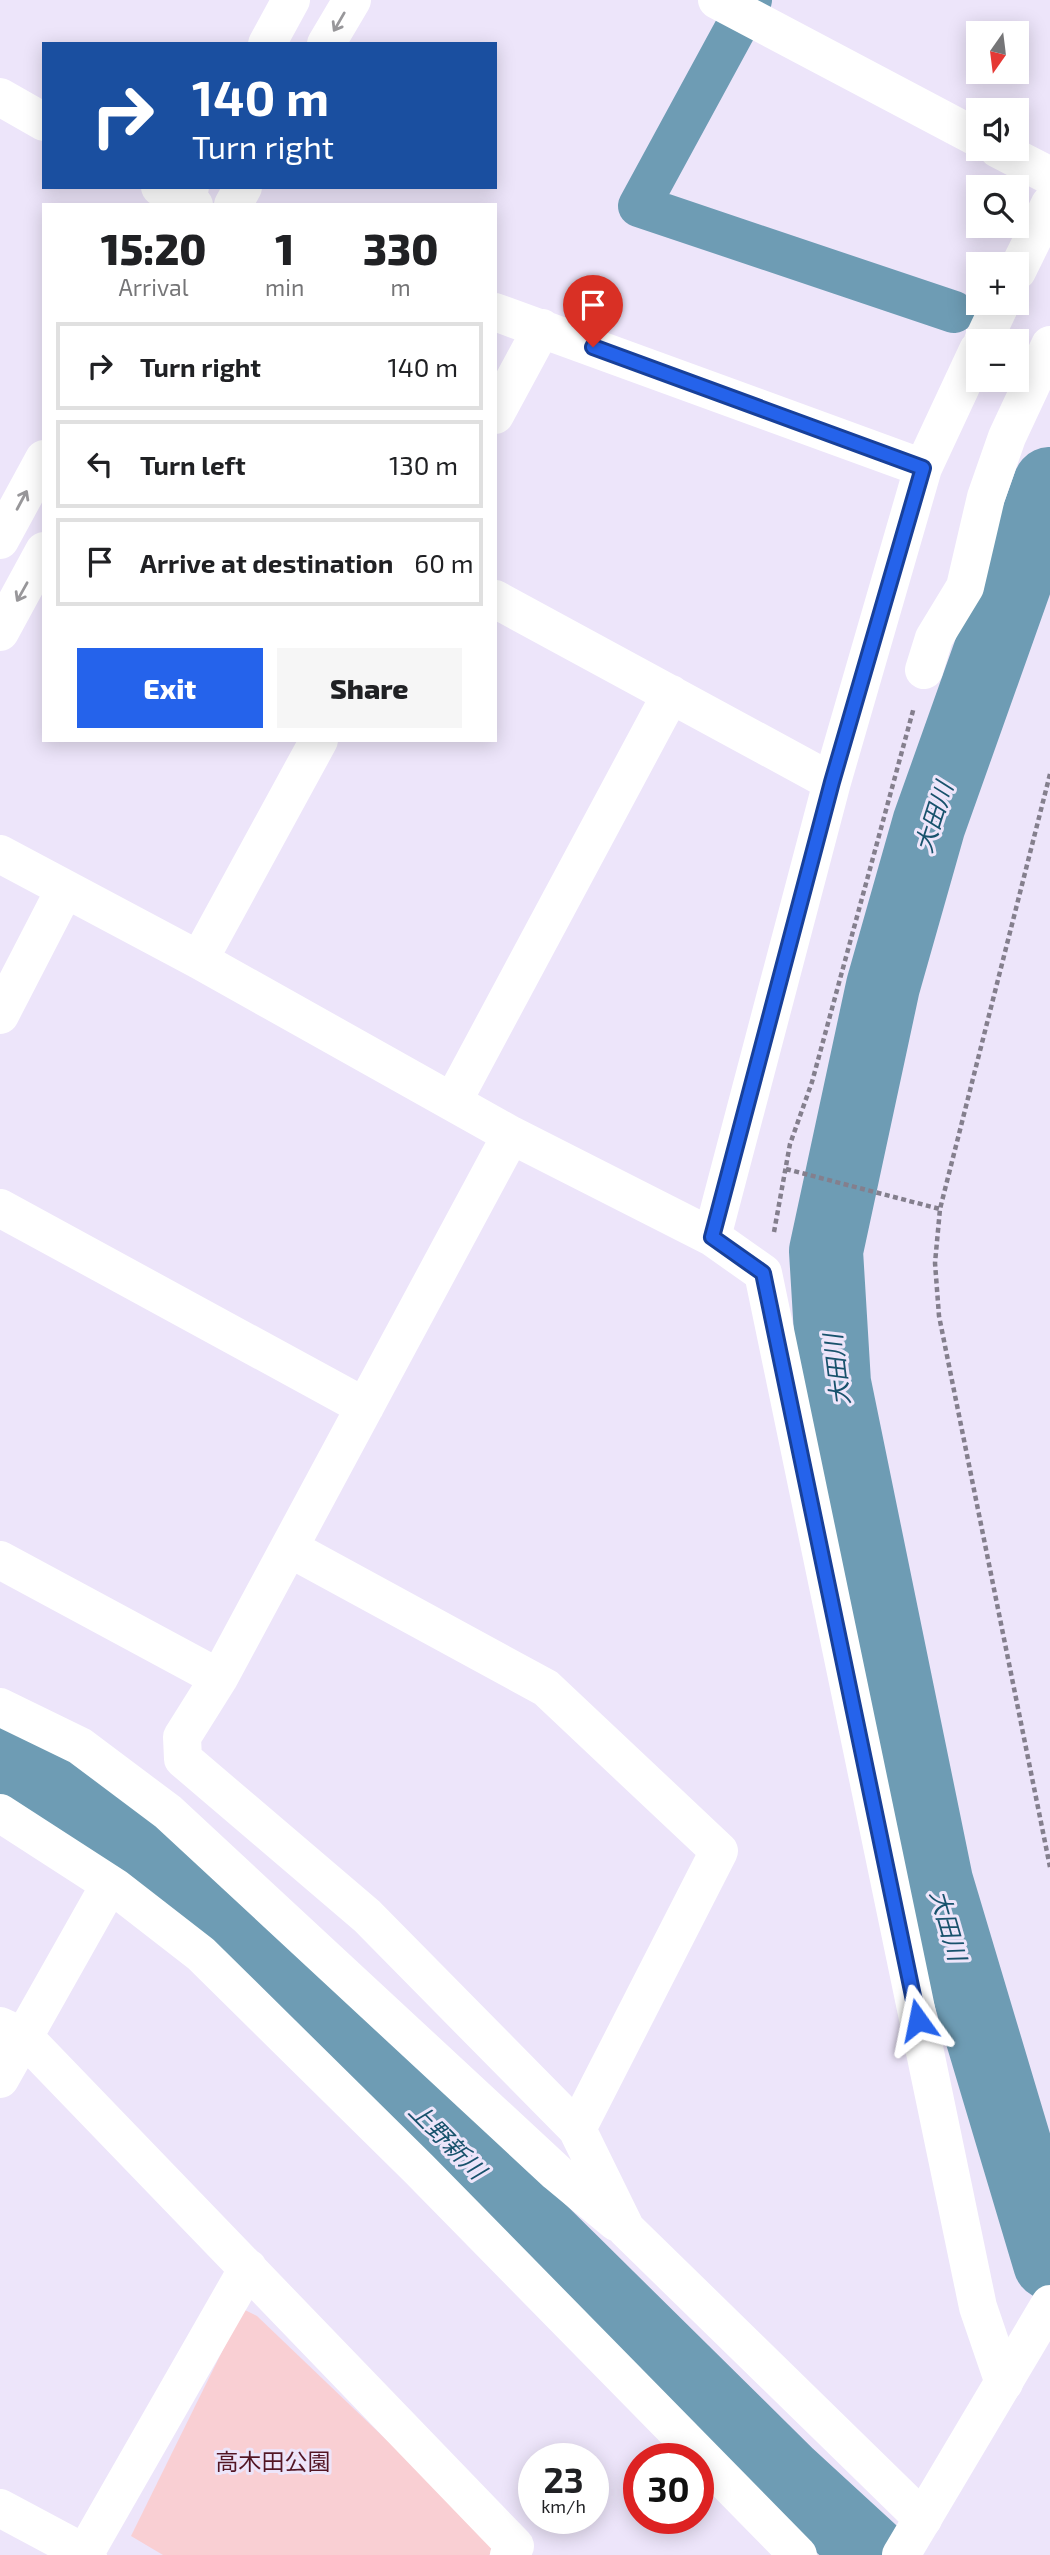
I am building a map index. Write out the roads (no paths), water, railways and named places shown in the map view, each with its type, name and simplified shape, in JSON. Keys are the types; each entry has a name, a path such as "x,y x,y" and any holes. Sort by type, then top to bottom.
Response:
{"street":[{"path":"268,42 291,0"},
{"path":"327,42 352,0"},
{"path":"717,0 966,132"},
{"path":"0,97 42,120"},
{"path":"1021,161 1050,176"},
{"path":"1026,252 1050,204"},
{"path":"497,313 923,468"},
{"path":"497,411 542,328"},
{"path":"924,670 934,638 965,587 986,497 1007,437 1050,345"},
{"path":"712,1237 832,782 923,468 966,376"},
{"path":"0,540 42,463"},
{"path":"0,632 42,555"},
{"path":"497,601 832,782"},
{"path":"453,1101 671,694"},
{"path":"199,960 318,742"},
{"path":"0,854 199,960 511,1135 712,1237 763,1273 978,2307 1004,2383"},
{"path":"0,1015 65,888"},
{"path":"511,1135 219,1678 182,1737 183,1759 367,1916 578,2129 626,2230"},
{"path":"0,1208 365,1407"},
{"path":"289,1548 546,1688 719,1851 578,2129"},
{"path":"0,1560 219,1678"},
{"path":"0,1707 80,1746 168,1812 557,2173 626,2230 909,2541 1050,2304"},
{"path":"0,1813 110,1884 201,1954 429,2179 798,2555"},
{"path":"0,2079 12,2032 110,1884"},
{"path":"12,2032 248,2268 515,2546 509,2555"},
{"path":"0,2508 87,2554 248,2268"}],"waterway":[{"path":"751,0 639,206 954,312"},
{"name":"大田川","path":"1050,484 929,824 883,986 826,1251 834,1383 936,1881 1050,2263"},
{"name":"上野新川","path":"0,1755 166,1862 788,2476 874,2555"}],"park label":[{"name":"高木田公園","path":"273,2461"}]}
